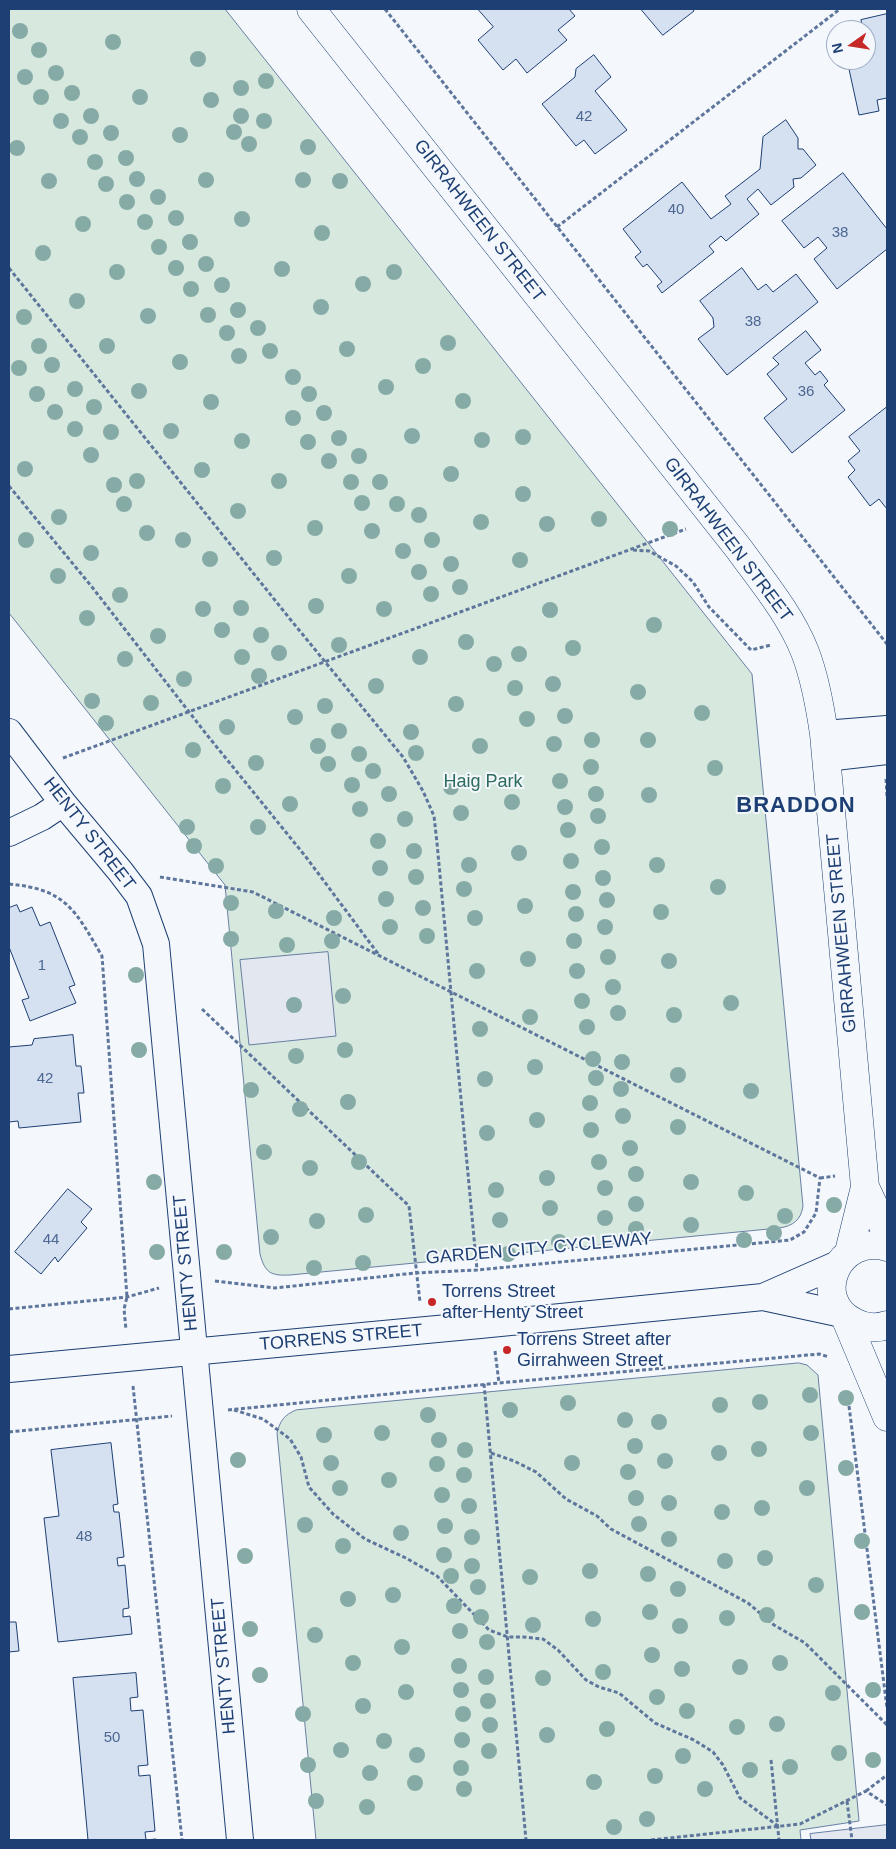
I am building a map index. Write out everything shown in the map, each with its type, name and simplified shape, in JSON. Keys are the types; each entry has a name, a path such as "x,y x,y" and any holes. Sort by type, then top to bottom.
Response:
{"street":[{"name":"GIRRAHWEEN STREET","path":"311,9 715,519 772,596 795,632 804,651 820,704 825,746 865,1187 887,1234"},
{"path":"825,746 887,729"},
{"name":"HENTY STREET","path":"9,732 63,803 139,896 156,944 240,1840"},
{"path":"825,746 887,752"},
{"path":"9,833 42,817 63,803"},
{"name":"GIRRAHWEEN STREET","path":"865,1187 843,1258 833,1276 832,1290 836,1304 844,1315 887,1418"},
{"path":"843,1258 869,1245 887,1247"},
{"name":"TORRENS STREET","path":"763,1297 843,1258"},
{"name":"TORRENS STREET","path":"9,1369 763,1297 844,1315"},
{"path":"844,1315 863,1326 876,1327 887,1325"}],"path":[{"path":"385,9 887,644"},
{"path":"557,227 840,9"},
{"path":"9,268 403,757 423,791 434,816 477,1270"},
{"path":"9,486 92,587 207,735 306,857 379,955"},
{"path":"37,768 715,519"},
{"path":"630,550 649,551 676,566 693,582 709,606 751,650 768,647 795,632"},
{"path":"120,871 253,892 450,991"},
{"path":"9,884 30,886 50,892 63,900 83,922 102,956 127,1297 124,1310"},
{"name":"GARDEN CITY CYCLEWAY","path":"217,1281 275,1288 416,1273 477,1270 790,1240 804,1232 816,1213 820,1178 450,991"},
{"path":"202,1009 409,1206 416,1273"},
{"path":"9,1309 127,1297 163,1287"},
{"path":"9,1432 484,1384 819,1354 835,1358"},
{"path":"484,1384 526,1840"},
{"path":"848,1399 887,1708"},
{"path":"232,1410 264,1420 290,1439 301,1457 308,1487 332,1514 365,1539 406,1558 438,1576 489,1630 508,1637 523,1636 543,1640 558,1650 586,1680 619,1693 655,1722 694,1740 713,1752 723,1765 740,1798 778,1826"},
{"path":"137,1420 182,1840"},
{"path":"490,1453 514,1461 536,1472 566,1499 597,1516 611,1529 748,1603 774,1625 806,1643 887,1725"},
{"path":"771,1760 779,1840"},
{"path":"652,1840 800,1824 866,1791 887,1775"},
{"path":"866,1791 887,1804"},
{"path":"847,1801 852,1840"}],"green space":[{"name":"Haig Park","path":"9,9 225,9 752,674 803,1206 796,1222 779,1228 290,1275 273,1274 264,1265 260,1254 225,885 9,613"},
{"path":"799,1363 807,1365 818,1375 859,1821 800,1830 801,1840 316,1840 277,1433 281,1422 288,1414 296,1410"}],"shaded area":[{"path":"328,952 336,1036 249,1045 240,960"},
{"path":"887,1825 887,1840 811,1840 810,1834"}],"building":[{"path":"478,9 569,9 575,16 558,30 567,40 527,73 516,59 503,70 478,40 493,27"},
{"path":"641,9 693,9 694,11 663,35"},
{"path":"887,14 887,98 877,100 879,111 859,115 849,70 876,70 876,20 861,20"},
{"path":"594,55 611,77 595,91 627,130 595,154 584,140 576,146 542,104 575,77 576,69"},
{"path":"786,120 798,138 798,149 803,149 816,165 801,178 793,179 794,187 771,205 758,189 747,199 759,214 726,241 721,236 709,246 714,252 662,293 657,286 662,282 647,264 643,267 635,257 641,252 623,229 682,182 711,219 731,204 725,196 760,169 763,137"},
{"path":"843,173 887,229 887,249 837,289 814,259 827,248 818,237 804,248 782,221"},
{"path":"742,268 758,290 766,284 773,292 796,274 818,302 727,375 698,339 714,327 713,318 700,301"},
{"path":"806,331 821,350 805,363 815,375 820,371 828,381 824,385 845,410 792,453 764,418 787,399 767,374 779,364 773,358"},
{"path":"887,407 887,509 879,499 870,506 848,477 855,470 848,461 860,451 849,437"},
{"path":"17,905 20,912 32,907 40,926 50,922 75,985 69,987 76,1003 30,1021 22,1000 29,998 9,947 9,908"},
{"path":"73,1035 76,1066 81,1066 84,1093 78,1093 81,1122 19,1128 18,1121 9,1122 9,1047 32,1045 34,1039"},
{"path":"68,1189 92,1209 81,1222 87,1228 58,1262 55,1257 41,1274 15,1252"},
{"path":"111,1443 118,1504 113,1505 114,1512 119,1512 124,1557 117,1558 118,1566 125,1565 129,1608 123,1609 123,1617 130,1616 132,1634 58,1642 44,1518 59,1516 51,1450"},
{"path":"9,1622 16,1622 19,1651 9,1652"},
{"path":"136,1673 138,1697 130,1698 131,1711 143,1710 148,1765 138,1766 139,1776 150,1775 155,1831 145,1832 146,1840 88,1840 73,1678"}],"place":[{"name":"Torrens Street after Henty Street","path":"432,1302"},
{"name":"Torrens Street after Girrahween Street","path":"507,1350"}],"district":[{"name":"BRADDON","path":"796,806"}]}
